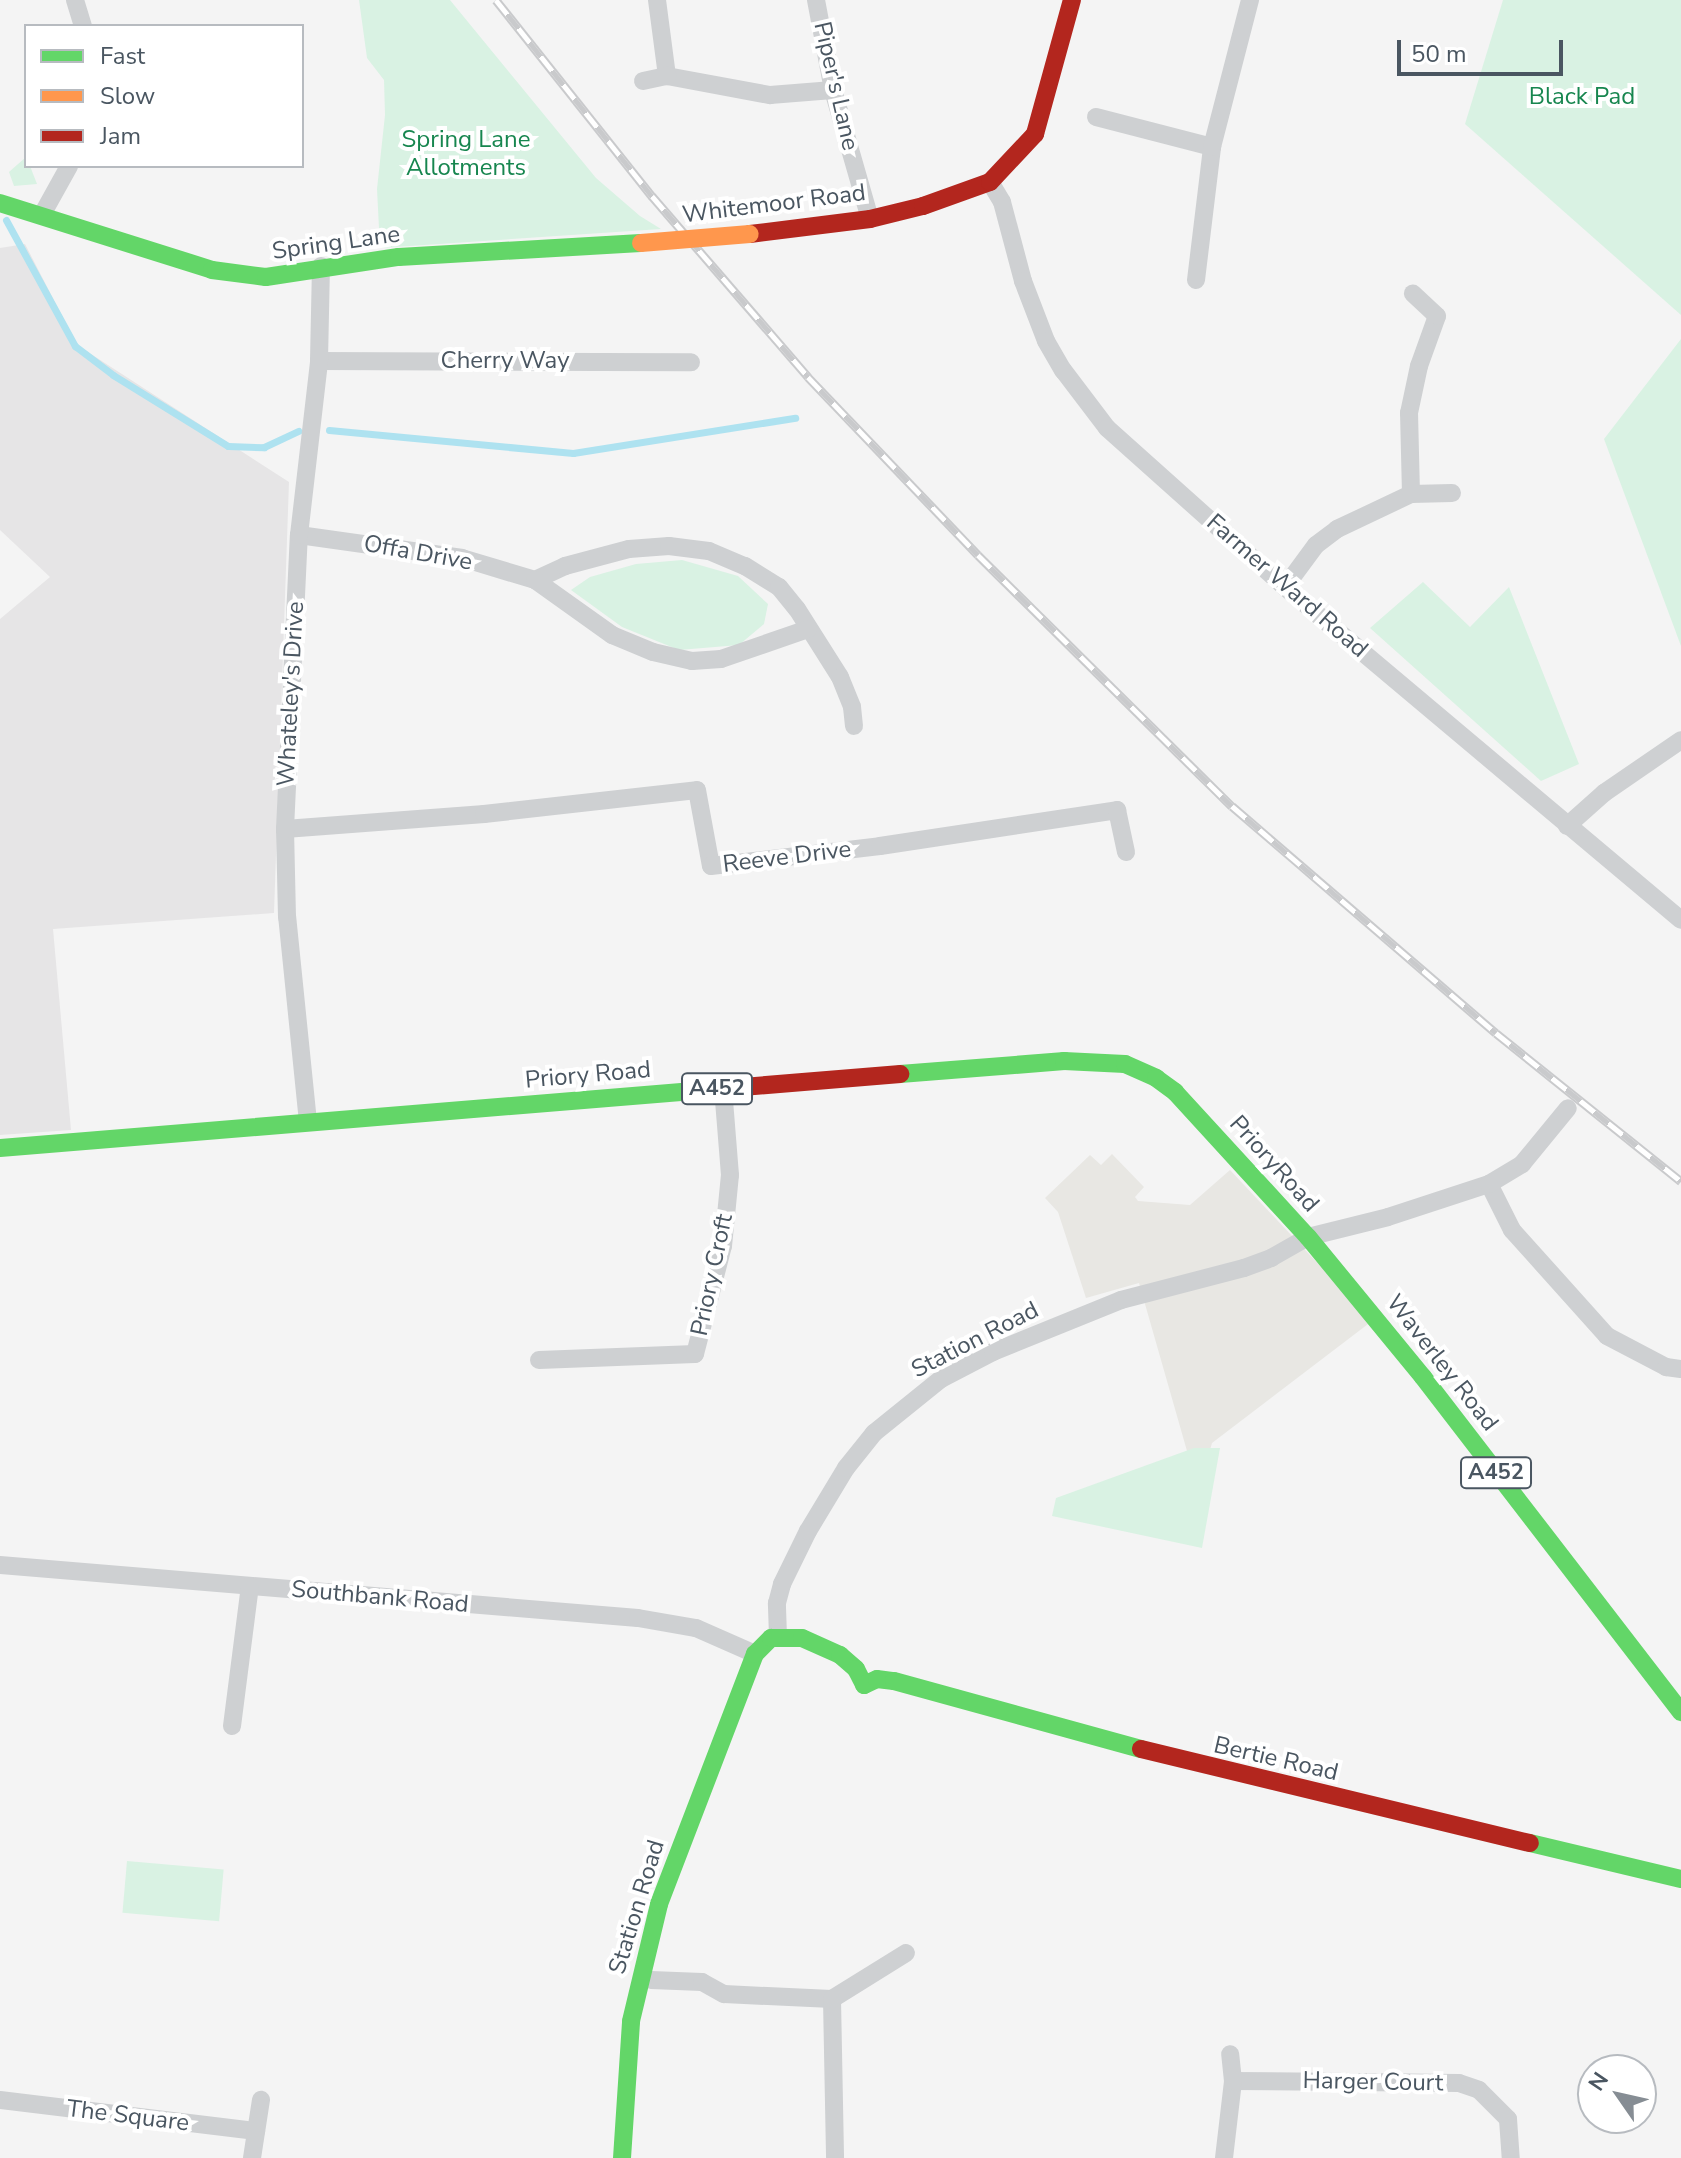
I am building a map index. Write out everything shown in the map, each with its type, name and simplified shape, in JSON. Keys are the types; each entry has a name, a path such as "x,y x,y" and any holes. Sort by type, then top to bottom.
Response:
{"street":[{"path":"75,0 82,24"},
{"path":"657,0 667,76"},
{"name":"Piper's Lane","path":"816,0 833,90 870,219"},
{"name":"Whitemoor Road","path":"641,243 824,228 923,206 990,182 1035,134 1072,0"},
{"path":"1196,280 1212,147 1250,0"},
{"path":"643,81 667,76 770,95 833,90"},
{"path":"1096,117 1212,147"},
{"path":"43,213 68,168"},
{"name":"Farmer Ward Road","path":"990,182 1002,202 1023,281 1046,341 1080,394 1119,439 1285,587 1681,920"},
{"name":"Spring Lane","path":"0,203 43,213 133,247 212,270 266,277 321,266 399,257 641,243"},
{"name":"Whateley's Drive","path":"308,1122 287,917 285,829 299,535 319,361 321,266"},
{"path":"1411,494 1409,413 1419,366 1443,319 1413,294"},
{"name":"Cherry Way","path":"319,361 691,362"},
{"path":"1285,587 1316,545 1337,529 1411,494 1452,493"},
{"name":"Offa Drive","path":"299,535 462,558 535,580 612,635 653,652 692,661 721,659 808,629"},
{"path":"535,580 565,566 629,549 669,546 709,551 745,566 779,587 826,651 852,707 854,726"},
{"path":"1567,826 1604,793 1681,740"},
{"name":"Reeve Drive","path":"285,829 484,814 697,790 711,866 880,846 1117,810 1126,852"},
{"name":"Priory Road","path":"0,1148 723,1088 1095,1061 1125,1064 1156,1078 1205,1125"},
{"name":"Priory Croft","path":"539,1360 695,1354 723,1246 729,1189 723,1088"},
{"name":"Station Road","path":"778,1636 777,1603 808,1531 846,1468 874,1433 912,1399 993,1352 1121,1300 1271,1258 1308,1237 1388,1217 1489,1184 1522,1164 1568,1108"},
{"name":"PrioryRoad","path":"1205,1125 1308,1237"},
{"path":"1489,1184 1512,1230 1607,1336 1666,1367 1681,1369"},
{"name":"Waverley Road","path":"1308,1237 1423,1377 1681,1712"},
{"name":"Southbank Road","path":"0,1565 638,1618 696,1628 755,1654"},
{"path":"232,1726 250,1586"},
{"path":"755,1654 764,1642 778,1636"},
{"name":"Bertie Road","path":"778,1636 802,1638 840,1655 856,1669 864,1685 877,1679 894,1681 1192,1763 1681,1879"},
{"name":"Station Road","path":"622,2158 629,2037 639,1978 680,1845 755,1654"},
{"path":"651,1980 702,1982 724,1994 832,1999 906,1953"},
{"path":"832,1999 835,2158"},
{"path":"1224,2158 1233,2081 1230,2054"},
{"name":"Harger Court","path":"1233,2081 1459,2083 1479,2090 1508,2119 1511,2158"},
{"name":"The Square","path":"0,2100 256,2131"},
{"path":"252,2158 261,2100"}],"shaded area":[{"path":"25,244 77,345 289,482 274,913 53,929 71,1130 0,1135 0,619 50,577 0,530 0,248"},
{"path":"1112,1154 1144,1187 1135,1197 1138,1201 1190,1205 1230,1170 1372,1321 1212,1443 1210,1450 1187,1451 1139,1283 1086,1298 1058,1212 1045,1198 1090,1155 1101,1165"}],"green space":[{"name":"Spring Lane Allotments","path":"359,0 450,0 596,178 640,216 661,229 380,248 377,189 385,115 384,80 367,58"},
{"name":"Black Pad","path":"1503,0 1681,0 1681,315 1465,124"},
{"path":"24,159 24,168 31,168 37,184 14,186 9,172"},
{"path":"1681,339 1681,646 1604,439"},
{"path":"682,560 738,576 768,604 764,624 739,645 679,650 622,627 571,590 590,577 636,564"},
{"path":"1423,582 1470,627 1509,587 1579,764 1541,781 1370,628"},
{"path":"1194,1448 1220,1448 1202,1548 1052,1516 1056,1498"},
{"path":"127,1861 224,1869 219,1921 122,1913"}],"waterway":[{"path":"6,220 75,346 113,375 228,446 264,447 299,431"},
{"path":"329,430 573,453 795,418"}],"railway":[{"path":"496,0 652,196 808,377 978,555 1232,806 1496,1033 1681,1181"}],"traffic: fast":[{"path":"0,203 212,270 266,277 399,257 641,243"},
{"path":"900,1074 1064,1061 1125,1064 1156,1078 1175,1092 1308,1237 1423,1377 1681,1712"},
{"path":"0,1148 718,1089"},
{"path":"622,2158 631,2021 659,1904 755,1654 771,1638 802,1638 840,1655 856,1669 864,1685 877,1679 894,1681 1141,1749"},
{"path":"1530,1843 1681,1879"}],"traffic: jam":[{"path":"750,234 870,219 923,206 990,182 1035,134 1072,0"},
{"path":"718,1089 900,1074"},
{"path":"1141,1749 1530,1843"}],"traffic: slow":[{"path":"641,243 750,234"}]}
